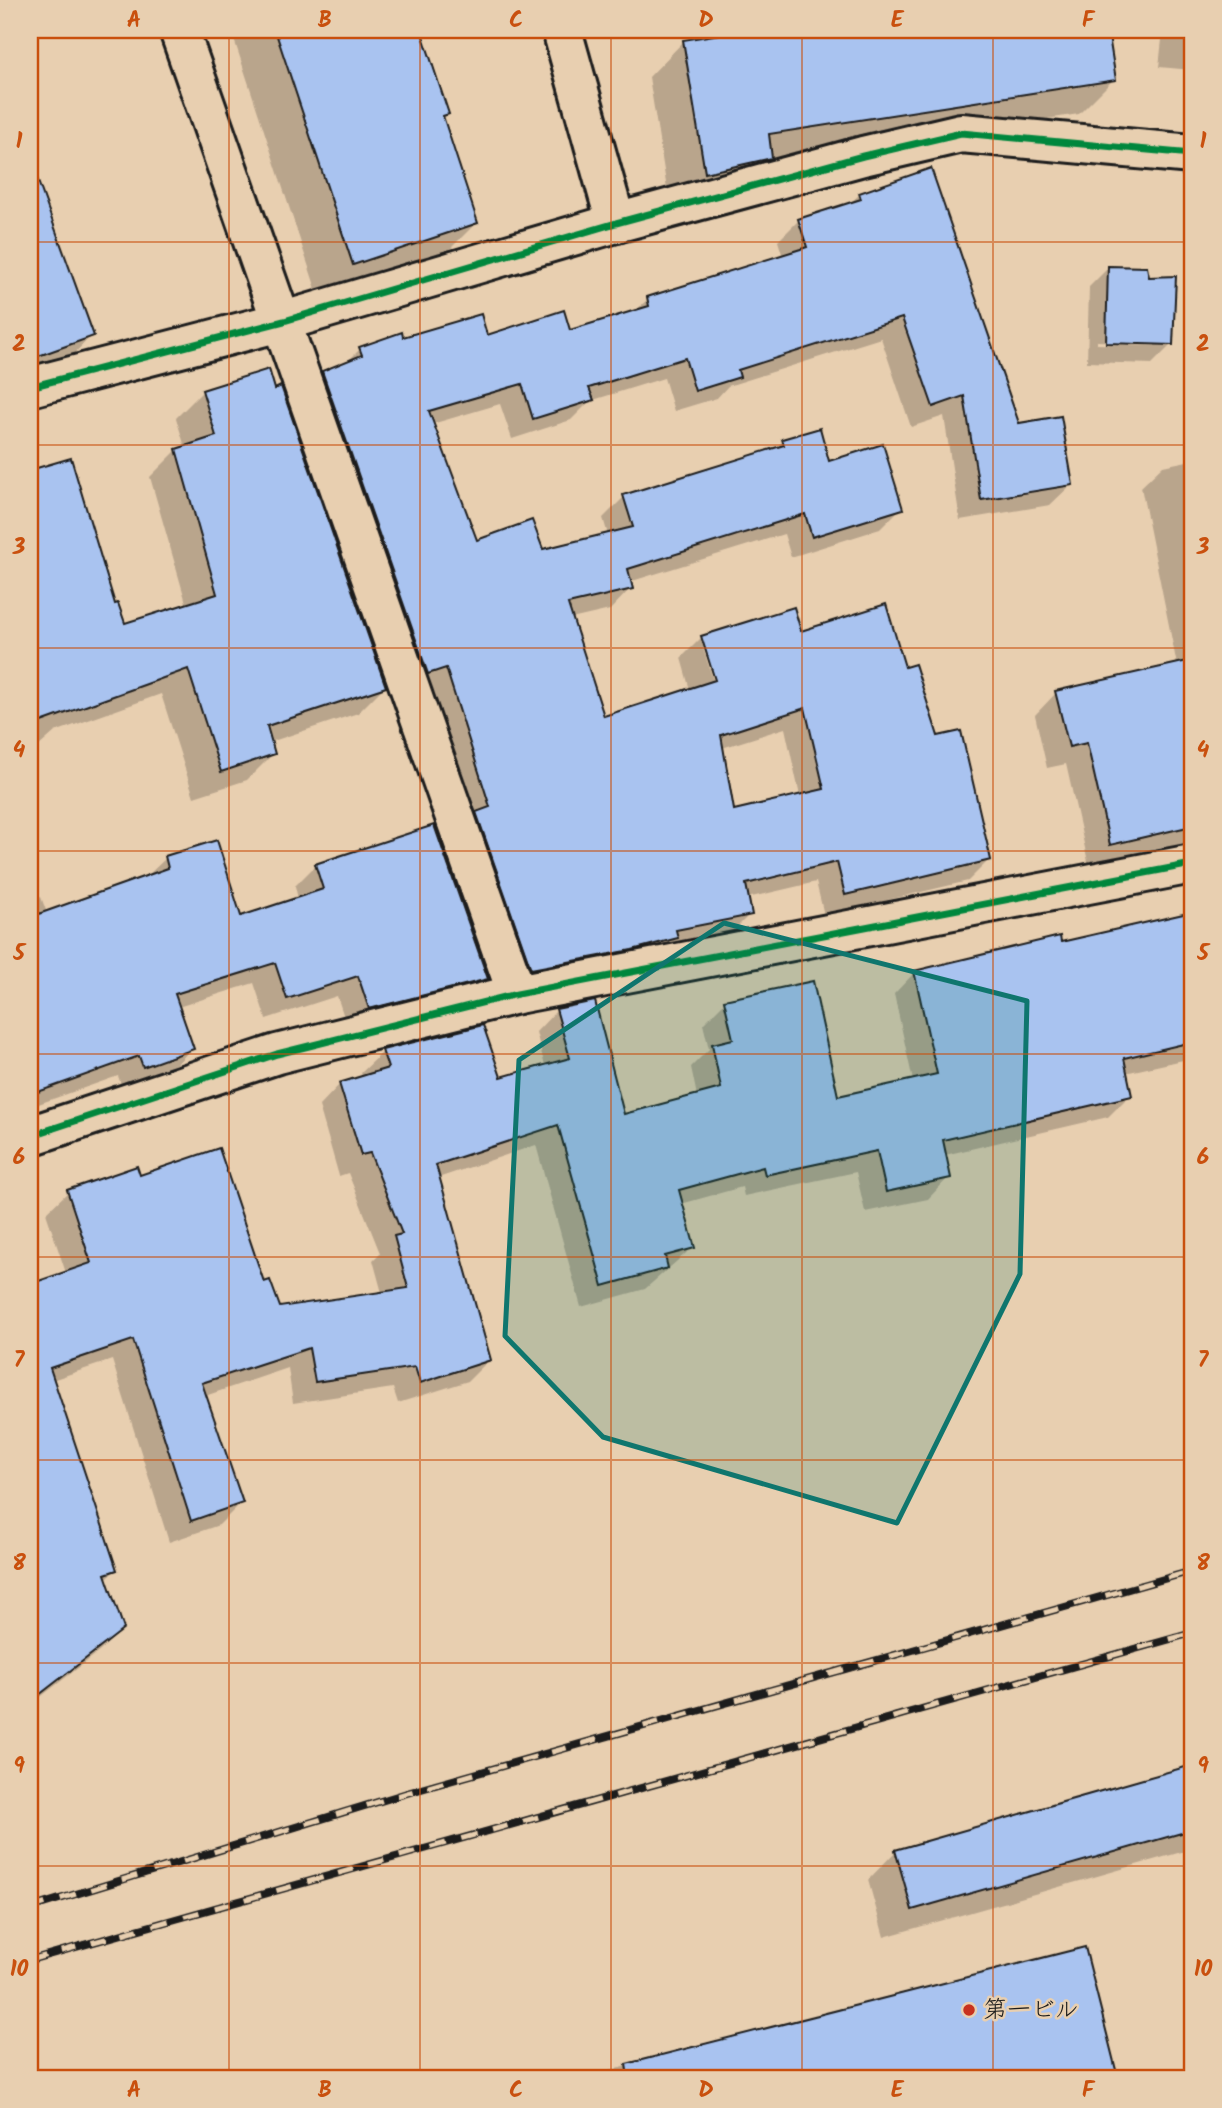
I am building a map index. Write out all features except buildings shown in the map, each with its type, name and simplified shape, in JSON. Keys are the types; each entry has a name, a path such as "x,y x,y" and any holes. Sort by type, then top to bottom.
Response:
{"street":[{"path":"179,30 284,321 517,994"},
{"path":"562,30 616,223"},
{"path":"30,387 284,321 616,223 863,156 961,133 1192,154"},
{"path":"30,1136 277,1054 517,994 1192,864"}],"highlighted area":[{"path":"724,923 1027,1001 1020,1274 897,1523 603,1437 505,1336 519,1060"}],"railway":[{"path":"30,1908 407,1793 1192,1571"},
{"path":"30,1960 1192,1633"}],"cycle path":[{"path":"30,387 284,321 616,223 863,156 961,133 1192,154"},
{"path":"30,1136 277,1054 517,994 1192,864"}],"place":[{"name":"第一ビル","path":"969,2010"}]}
